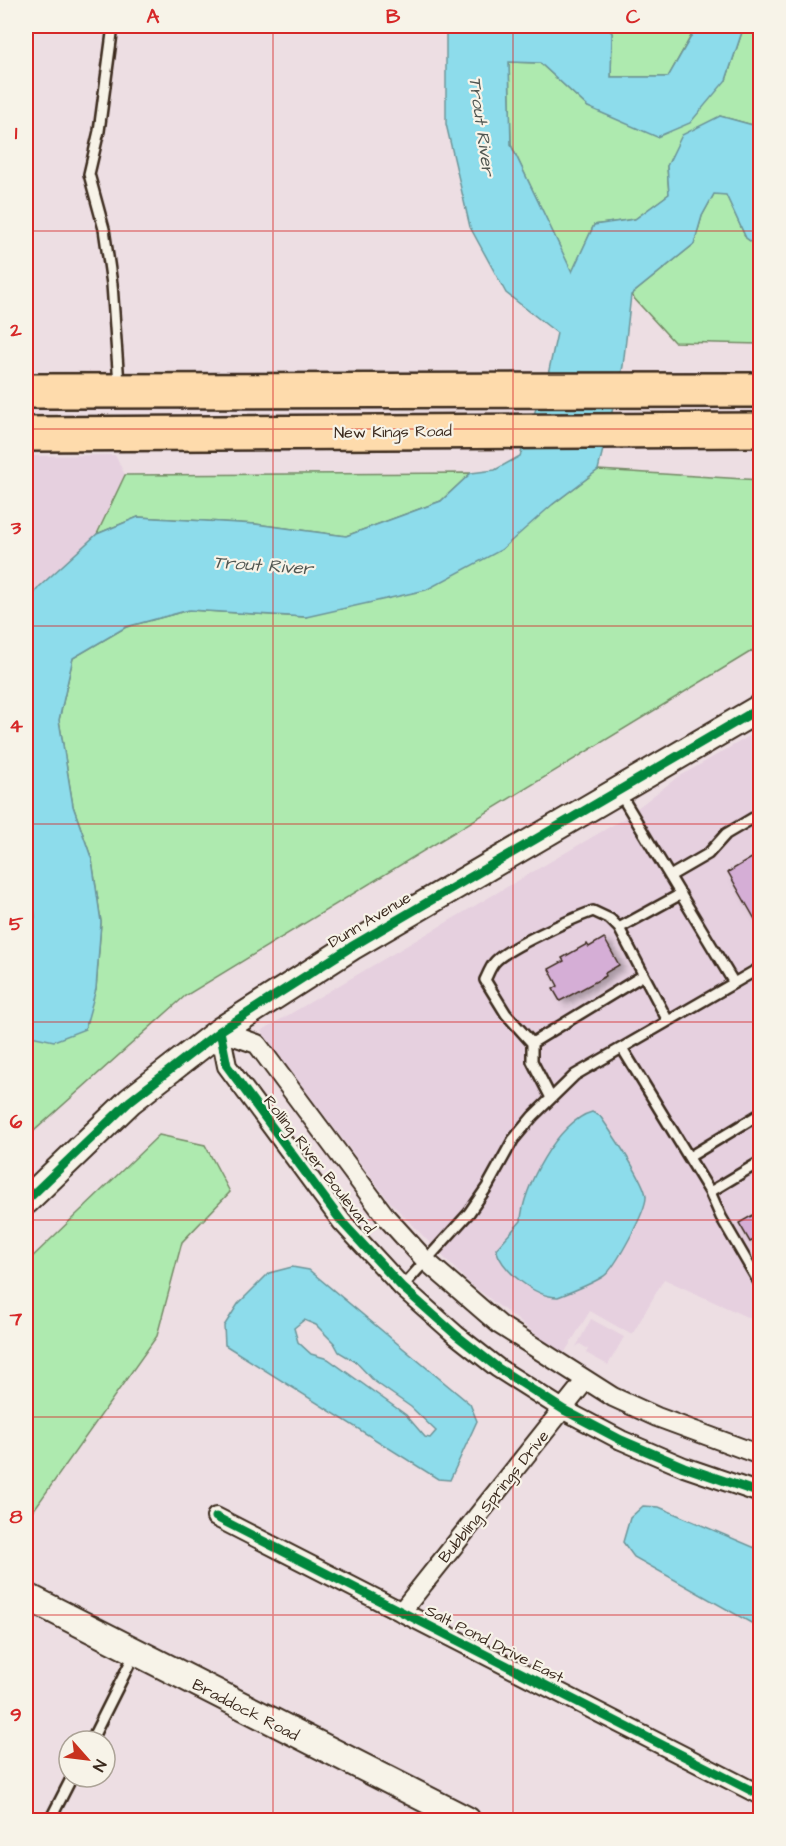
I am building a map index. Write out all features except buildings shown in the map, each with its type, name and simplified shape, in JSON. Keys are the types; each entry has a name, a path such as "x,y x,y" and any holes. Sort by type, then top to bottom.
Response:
{"highway":[{"path":"26,391 760,390"},
{"name":"New Kings Road","path":"26,434 760,430"}],"main road":[{"name":"Dunn Avenue","path":"26,1201 130,1101 220,1031 351,947 760,708"},
{"name":"Braddock Road","path":"26,1596 467,1821"}],"street":[{"name":"Rolling River Boulevard","path":"220,1031 256,1044 386,1217 426,1261 500,1325 585,1381 657,1417 760,1455"},
{"name":"Rolling River Boulevard","path":"220,1031 227,1066 342,1222 402,1287 456,1335 498,1368 564,1410 621,1440 684,1467 760,1493"},
{"name":"Bubbling Springs Drive","path":"401,1612 585,1381"},
{"name":"Salt Pond Drive East","path":"216,1516 760,1795"}],"lane":[{"path":"113,26 99,131 89,174 104,229 112,284 119,391"},
{"path":"618,790 734,983"},
{"path":"670,876 708,854 726,834 760,814"},
{"path":"619,928 681,894"},
{"path":"551,1098 532,1061 532,1043 506,1014 485,980 494,962 535,937 593,911 610,919 619,928 642,976 668,1021"},
{"path":"402,1287 469,1213 487,1187 513,1140 575,1075 760,968"},
{"path":"532,1043 642,976"},
{"path":"622,1048 710,1192 721,1217 760,1284"},
{"path":"688,1157 760,1114"},
{"path":"710,1192 760,1162"},
{"path":"97,1729 135,1653"},
{"path":"51,1821 66,1789"}],"shaded area":[{"path":"115,455 125,475 97,534 39,587 26,604 26,456"},
{"path":"760,730 760,1323 664,1279 632,1335 590,1311 563,1355 468,1282 390,1202 261,1031 623,819 675,779"},
{"path":"591,1319 624,1337 608,1365 586,1353 588,1349 580,1344 576,1347"}],"green space":[{"path":"606,26 696,27 668,77 611,77 612,33"},
{"path":"744,26 760,26 760,127 720,116 667,166 669,194 635,219 594,225 572,273 511,145 509,62 540,63 588,107 726,80"},
{"path":"714,194 726,194 746,238 760,248 760,344 674,342 631,295 694,244 702,216"},
{"path":"598,470 760,480 760,646 185,996 26,1138 26,1035 96,989 101,922 92,860 73,806 59,720 73,658 126,627 189,610 306,617 553,504"},
{"path":"471,473 441,501 346,536 255,524 138,517 97,534 125,475"},
{"path":"26,873 34,909 26,944"},
{"path":"159,1135 205,1145 230,1192 182,1242 157,1336 26,1521 26,1263"}],"water":[{"name":"Trout River","path":"446,26 606,26 612,33 611,77 668,77 696,28 695,26 744,26 726,80 690,123 657,137 588,107 540,63 509,62 511,145 572,272 594,225 635,219 669,194 667,166 682,135 720,116 760,127 760,248 746,238 726,195 714,194 702,216 694,244 631,295 623,366 598,470 553,504 501,550 426,590 306,617 189,610 126,627 73,658 59,720 73,806 92,860 101,922 96,989 85,1029 54,1041 26,1035 26,944 35,917 32,891 26,873 26,604 39,587 97,534 138,517 255,524 346,536 441,501 471,473 495,470 520,456 549,370 557,333 506,293 470,227 446,124"},
{"path":"592,1112 600,1116 633,1167 644,1188 645,1203 630,1238 604,1276 558,1297 549,1296 530,1288 512,1274 496,1249 521,1221 523,1207 535,1175 555,1142 579,1118"},
{"path":"292,1267 309,1270 470,1404 477,1421 450,1480 438,1479 225,1345 224,1326 238,1304 269,1273","holes":["304,1320 316,1325 334,1343 339,1352 356,1362 374,1381 411,1407 436,1431 430,1438 425,1437 406,1415 328,1359 311,1354 298,1342 294,1328"]},
{"path":"643,1506 659,1507 760,1550 760,1628 634,1557 623,1542 630,1518"}],"cycle path":[{"path":"26,1201 130,1101 220,1031 351,947 760,708"},
{"path":"220,1031 227,1066 342,1222 402,1287 456,1335 498,1368 564,1410 621,1440 684,1467 760,1493"},
{"path":"216,1517 760,1795"}]}
